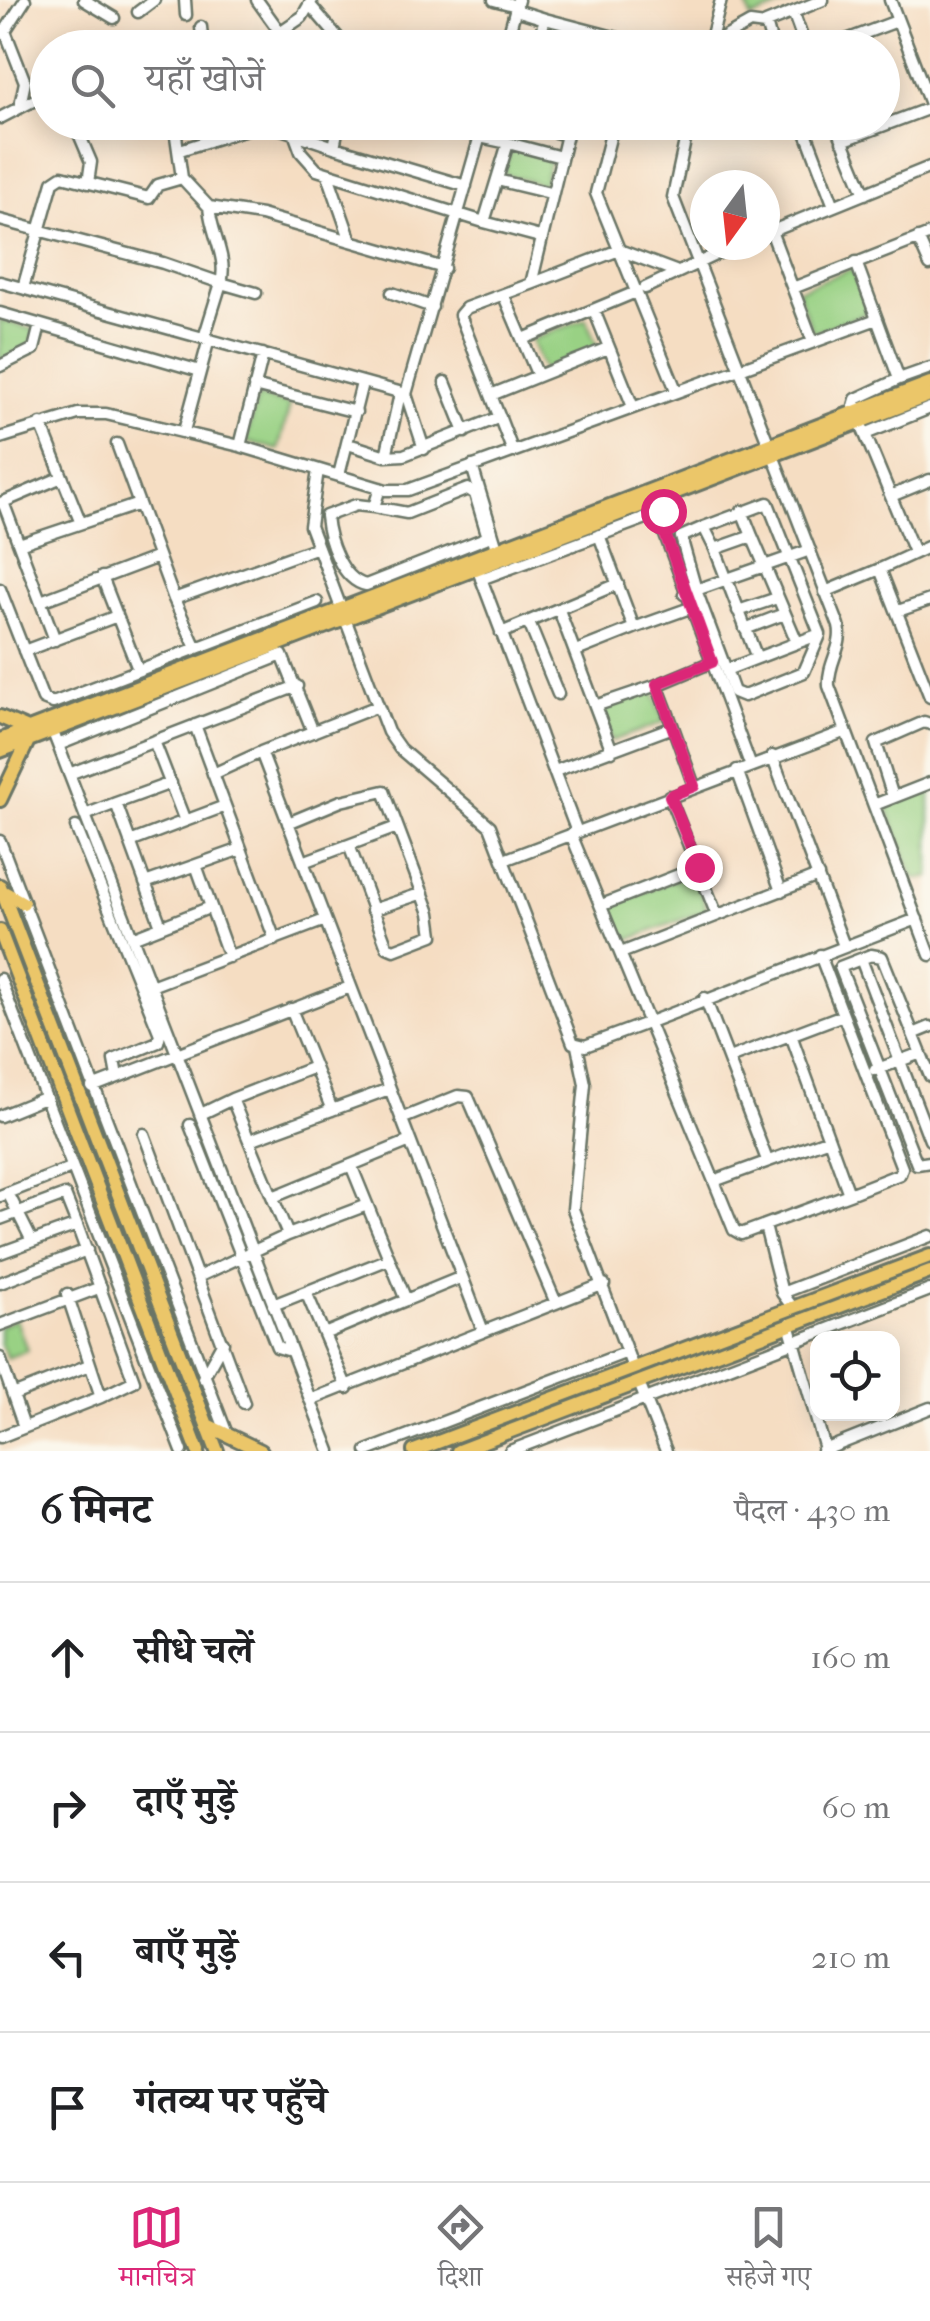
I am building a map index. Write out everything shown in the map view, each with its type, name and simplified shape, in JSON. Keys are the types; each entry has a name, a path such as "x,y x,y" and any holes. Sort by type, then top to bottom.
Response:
{"main road":[{"path":"859,423 930,383"},
{"path":"0,740 28,735 55,738 246,663 345,613 498,548 930,395"},
{"path":"0,751 96,704 284,632 479,573 772,450"},
{"path":"0,717 28,735"},
{"path":"0,800 28,735"},
{"path":"1,889 23,903"},
{"path":"1,889 217,1451"},
{"path":"0,930 198,1451"},
{"path":"414,1451 930,1256"},
{"path":"458,1451 930,1272"},
{"path":"633,1368 639,1383"},
{"path":"527,1408 534,1423"},
{"path":"207,1425 262,1451"}],"street":[{"path":"20,105 25,82 2,30 26,0"},
{"path":"84,0 114,18"},
{"path":"138,12 154,0"},
{"path":"184,0 186,15"},
{"path":"257,0 279,30"},
{"path":"494,0 584,30"},
{"path":"713,30 721,0"},
{"path":"737,30 745,25 765,24 823,0"},
{"path":"890,0 930,106 900,115"},
{"path":"282,30 311,3 333,30"},
{"path":"510,30 517,5"},
{"path":"792,12 799,30"},
{"path":"542,30 545,19"},
{"path":"879,30 897,21"},
{"path":"765,24 767,30"},
{"path":"0,118 30,100"},
{"path":"82,140 92,162 88,183"},
{"path":"178,140 182,178 209,208 213,237 226,264 184,432"},
{"path":"180,150 210,140"},
{"path":"297,140 307,161 328,175 540,236"},
{"path":"312,140 466,186"},
{"path":"334,147 335,140"},
{"path":"386,456 479,140"},
{"path":"492,140 561,157"},
{"path":"532,284 565,140"},
{"path":"609,140 596,193 618,250 640,290 676,390"},
{"path":"685,140 673,197 690,238"},
{"path":"809,140 834,206"},
{"path":"842,140 865,194"},
{"path":"484,222 508,144"},
{"path":"780,227 930,167"},
{"path":"328,175 350,241"},
{"path":"23,288 55,178 149,198 158,185 182,178"},
{"path":"496,180 550,193"},
{"path":"209,208 261,215 444,268"},
{"path":"0,220 162,263 256,293"},
{"path":"793,288 924,236 930,264"},
{"path":"513,452 460,315 466,308 618,250 674,271"},
{"path":"780,259 814,342"},
{"path":"523,339 640,290 699,260 841,634 828,671 846,731 930,954"},
{"path":"856,262 900,379"},
{"path":"0,282 403,394"},
{"path":"392,293 432,307"},
{"path":"504,296 538,376"},
{"path":"594,310 633,407"},
{"path":"0,313 200,371"},
{"path":"0,438 94,412 240,446 380,488 408,490 877,319"},
{"path":"0,366 34,349 40,324"},
{"path":"491,395 608,348"},
{"path":"240,446 263,354"},
{"path":"914,552 859,423 856,399 930,368"},
{"path":"445,382 465,432"},
{"path":"339,475 362,383"},
{"path":"254,386 356,412"},
{"path":"403,394 424,449"},
{"path":"859,423 930,408"},
{"path":"348,444 386,456 424,449 500,417"},
{"path":"41,424 80,521"},
{"path":"117,444 196,648"},
{"path":"472,466 498,548"},
{"path":"318,470 309,513 378,706 400,750 486,818 569,1038 578,1046 585,1084 573,1208 633,1368"},
{"path":"56,640 2,503 62,478"},
{"path":"890,496 930,480"},
{"path":"374,507 380,488"},
{"path":"468,489 475,494 489,533 486,540 366,585 358,584 345,574 325,520 328,514 347,506 374,507 407,513 468,489"},
{"path":"660,497 661,523 690,592 726,670 734,692 744,696 804,672 820,634 768,503 680,540 690,592 690,608 750,764"},
{"path":"19,544 139,504"},
{"path":"742,511 797,642"},
{"path":"661,523 654,516 479,573 602,905 737,1233 765,1226 902,1172 820,955"},
{"path":"704,527 757,658"},
{"path":"599,535 634,628"},
{"path":"715,549 752,536"},
{"path":"174,599 318,546"},
{"path":"825,592 930,546"},
{"path":"690,592 810,550"},
{"path":"41,601 158,556"},
{"path":"880,569 930,697"},
{"path":"102,578 138,669"},
{"path":"502,633 618,584"},
{"path":"0,589 45,702 53,703 316,602"},
{"path":"738,611 777,598"},
{"path":"898,612 930,600"},
{"path":"576,651 690,608"},
{"path":"559,610 612,750"},
{"path":"745,628 784,614"},
{"path":"24,651 117,616"},
{"path":"278,616 284,632"},
{"path":"529,623 558,694"},
{"path":"726,670 820,634"},
{"path":"246,663 282,655 314,732"},
{"path":"595,706 712,662"},
{"path":"657,684 694,786"},
{"path":"68,774 297,686"},
{"path":"89,688 96,704"},
{"path":"214,774 378,706"},
{"path":"893,797 876,743 924,722 930,724"},
{"path":"195,725 274,940"},
{"path":"555,770 673,727"},
{"path":"504,860 750,764 846,731"},
{"path":"55,738 161,1038 114,1060 117,1076"},
{"path":"154,741 185,821"},
{"path":"261,752 483,1331"},
{"path":"772,756 844,946"},
{"path":"737,770 780,891"},
{"path":"85,815 170,783"},
{"path":"874,804 930,783"},
{"path":"288,823 378,791 387,794 434,934 394,950 387,947 349,845"},
{"path":"670,796 716,914"},
{"path":"116,803 161,926"},
{"path":"130,842 225,806"},
{"path":"76,826 90,846 132,938 330,1451"},
{"path":"303,862 397,827"},
{"path":"0,841 227,1434"},
{"path":"145,883 241,848"},
{"path":"196,865 229,957"},
{"path":"602,905 699,867"},
{"path":"621,953 818,876"},
{"path":"372,910 423,892"},
{"path":"132,938 211,907"},
{"path":"578,1046 917,919"},
{"path":"151,986 325,920"},
{"path":"930,1074 882,957 840,967 917,1164 930,1162"},
{"path":"861,959 930,1140"},
{"path":"0,979 182,1451"},
{"path":"92,1086 350,987"},
{"path":"706,998 767,1160"},
{"path":"291,1009 332,1110"},
{"path":"729,1058 843,1015"},
{"path":"914,1034 930,1027"},
{"path":"790,1035 849,1194"},
{"path":"865,1074 921,1053"},
{"path":"201,1114 314,1067"},
{"path":"250,1140 390,1088"},
{"path":"401,1119 458,1096 468,1097 556,1302"},
{"path":"0,1116 44,1098"},
{"path":"232,1099 288,1235"},
{"path":"190,1125 277,1347 291,1350"},
{"path":"144,1134 200,1276 244,1404"},
{"path":"714,1180 828,1139"},
{"path":"273,1197 410,1141"},
{"path":"351,1165 406,1300"},
{"path":"32,1241 22,1212 9,1192 71,1168"},
{"path":"0,1219 65,1195 134,1381 0,1437"},
{"path":"200,1276 367,1204"},
{"path":"0,1253 77,1225"},
{"path":"765,1226 782,1293 793,1308"},
{"path":"782,1293 930,1236"},
{"path":"0,1283 86,1250"},
{"path":"273,1305 389,1259"},
{"path":"324,1334 462,1276"},
{"path":"0,1322 100,1284"},
{"path":"310,1400 604,1284"},
{"path":"510,1451 930,1290"},
{"path":"306,1292 347,1388"},
{"path":"68,1297 101,1397"},
{"path":"789,1324 824,1450 930,1408"},
{"path":"194,1391 223,1342"},
{"path":"369,1451 628,1352"},
{"path":"0,1358 24,1426"},
{"path":"13,1394 89,1366"},
{"path":"639,1383 666,1451"},
{"path":"468,1412 472,1428"},
{"path":"534,1423 539,1440"}],"green space":[{"path":"745,0 799,0 751,18"},
{"path":"511,147 551,157 543,185 504,174"},
{"path":"852,269 869,312 813,333 797,290"},
{"path":"586,319 598,349 543,370 531,340"},
{"path":"0,320 35,330 30,347 0,361"},
{"path":"258,396 290,405 278,450 246,441"},
{"path":"653,691 664,722 612,741 601,710"},
{"path":"930,789 930,877 914,879 886,805"},
{"path":"693,873 707,910 623,942 609,905"},
{"path":"16,1319 27,1350 7,1358 0,1343 0,1326"}],"route":[{"path":"663,511 661,523 684,594 712,662 657,684 694,786 670,796 699,867"}]}
